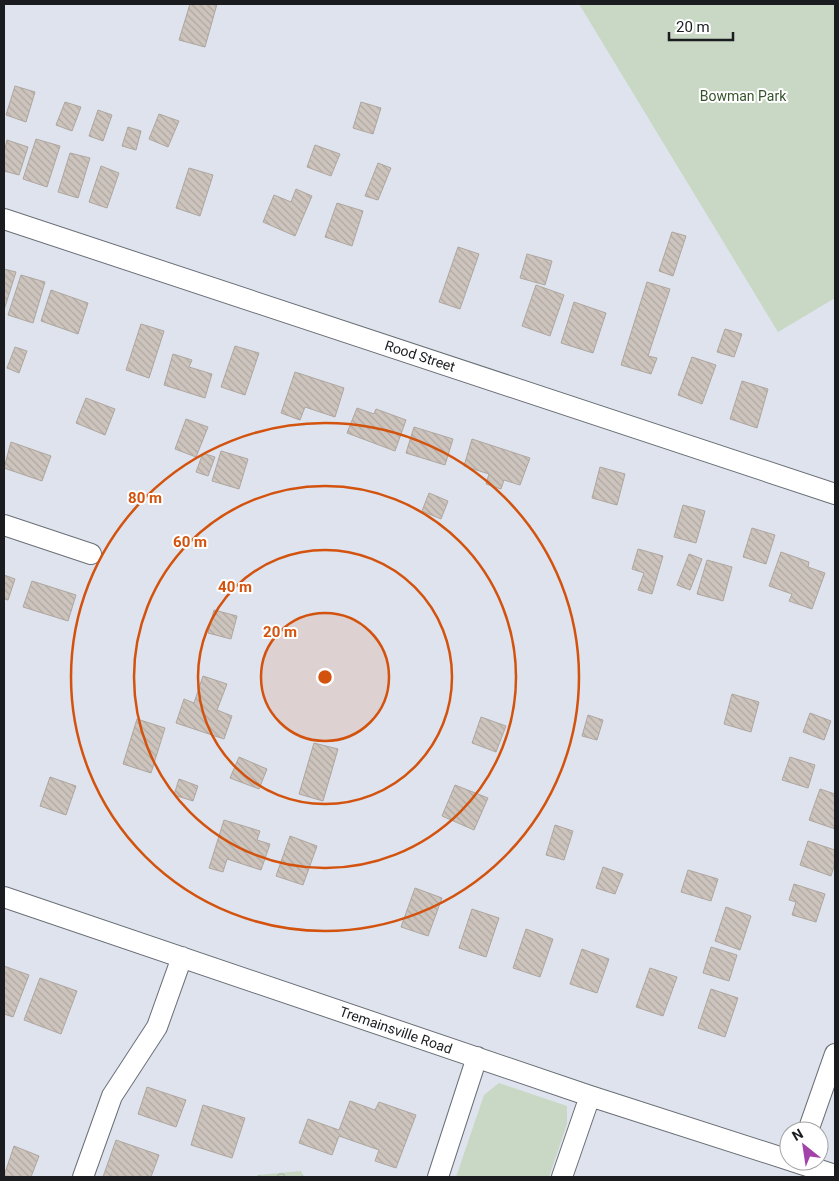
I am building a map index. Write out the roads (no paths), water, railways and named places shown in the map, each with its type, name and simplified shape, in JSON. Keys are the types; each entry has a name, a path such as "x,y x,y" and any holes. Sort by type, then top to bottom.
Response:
{"street":[{"name":"Rood Street","path":"4,218 835,494"},
{"path":"4,525 91,554"},
{"name":"Tremainsville Road","path":"4,897 590,1096 779,1156"},
{"path":"83,1177 112,1096 157,1027 182,957"},
{"path":"812,1121 835,1054"},
{"path":"438,1177 477,1057"},
{"path":"562,1177 590,1096"}],"park label":[{"name":"Bowman Park","path":"743,96"}]}
